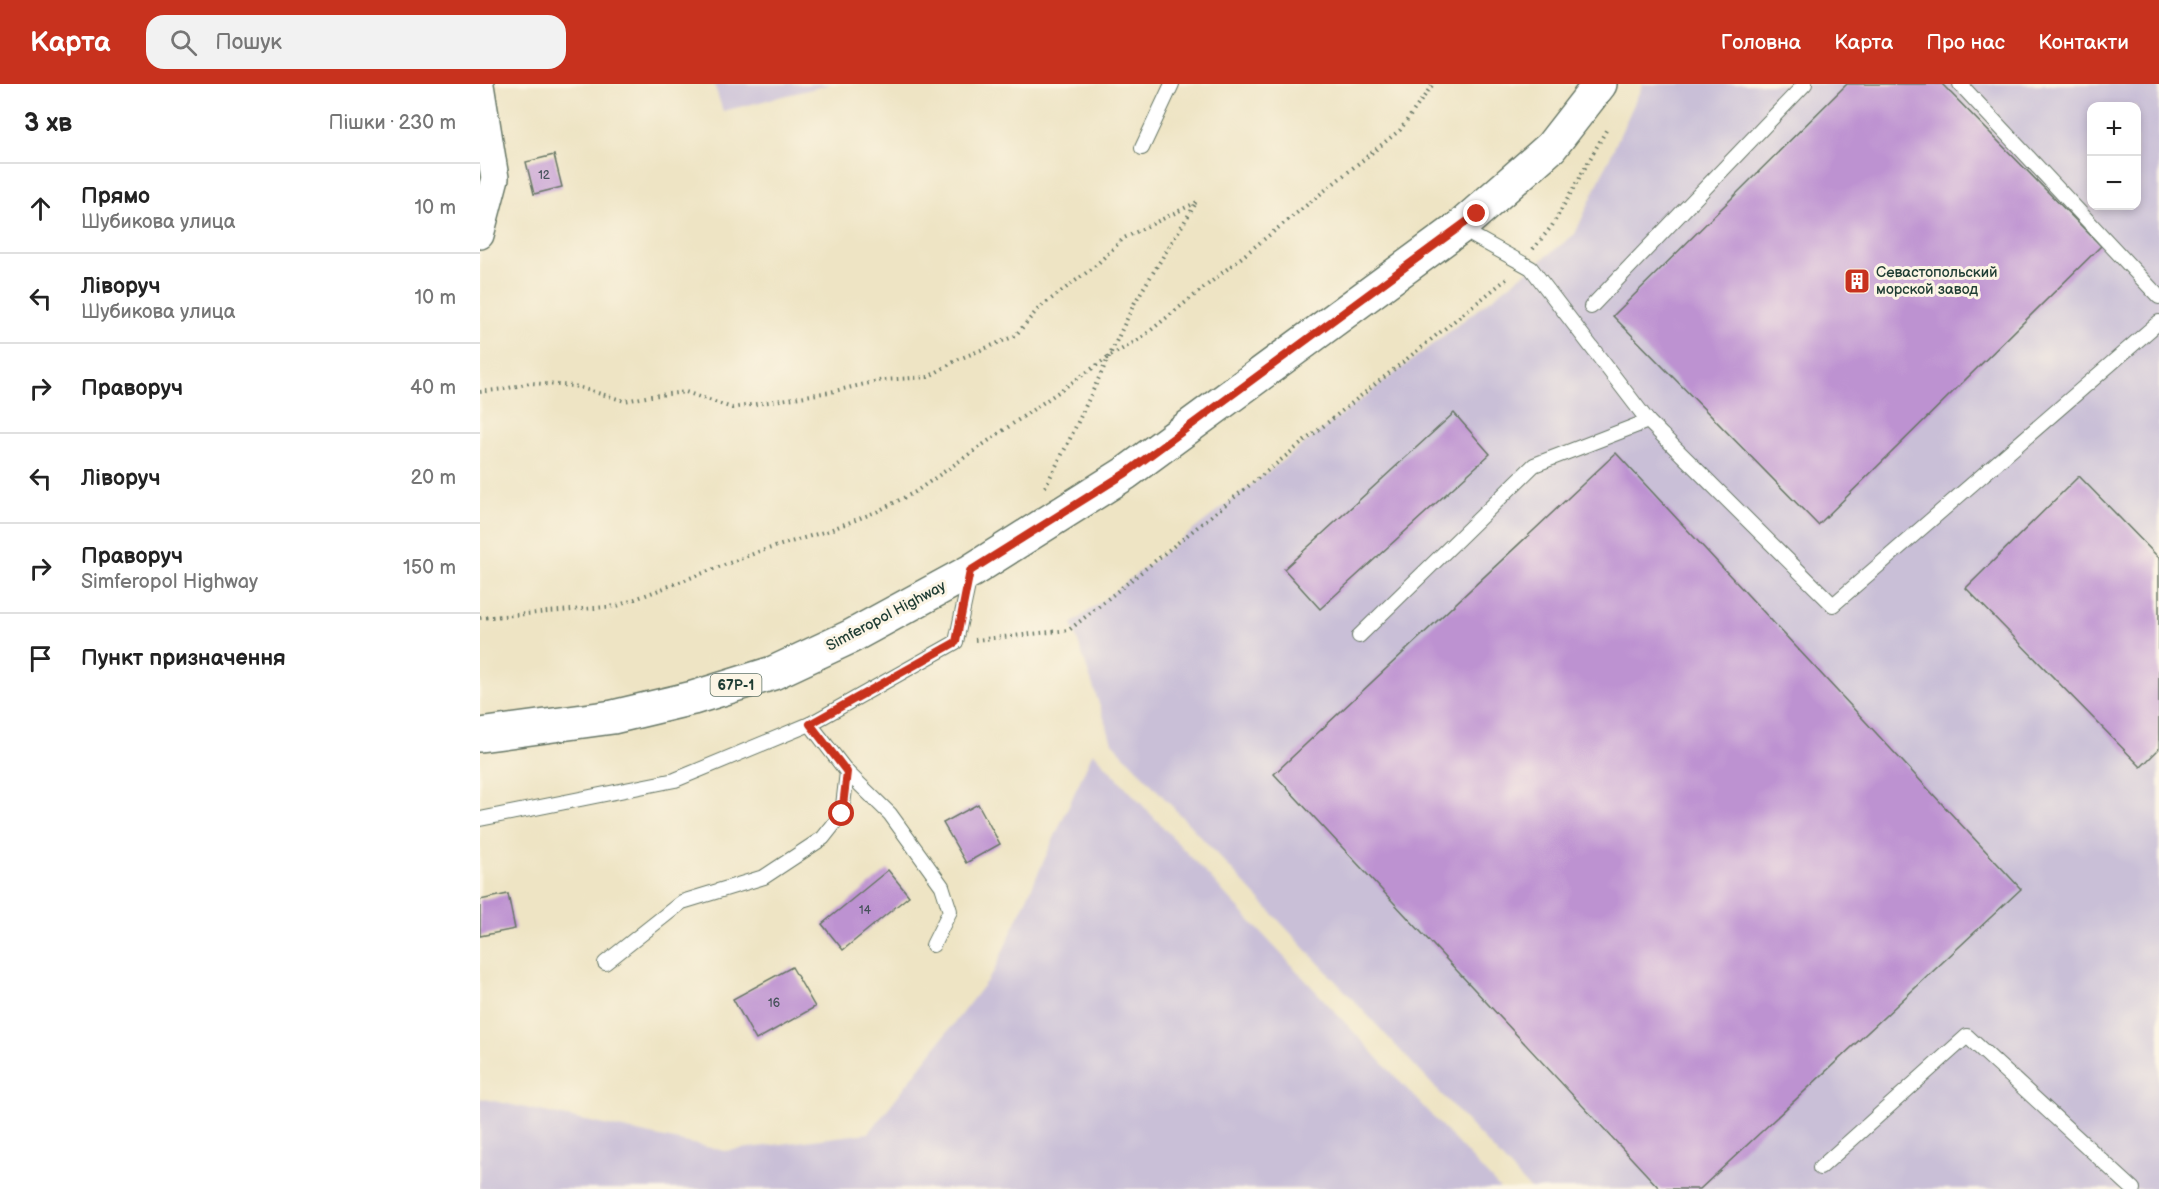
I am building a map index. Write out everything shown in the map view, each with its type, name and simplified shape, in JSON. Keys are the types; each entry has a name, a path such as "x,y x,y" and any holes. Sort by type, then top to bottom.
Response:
{"main road":[{"name":"Simferopol Highway","path":"480,735 613,717 693,698 772,673 850,637 970,571 1126,473 1459,228 1551,147 1600,84"}],"street":[{"path":"480,85 495,178 480,235"}],"lane":[{"path":"1142,148 1172,84"},
{"path":"1590,307 1805,84"},
{"path":"1960,84 2159,297"},
{"path":"1459,228 1531,268 1648,421 1833,604 2159,322"},
{"path":"1359,636 1534,465 1648,421"},
{"path":"480,819 675,780 810,724 956,642 970,571"},
{"path":"810,724 847,772 890,814 942,886 950,911 933,945"},
{"path":"605,963 682,902 764,877 823,838 842,814 847,772"},
{"path":"1821,1168 1967,1036 2133,1189"}],"path":[{"path":"480,618 617,606 758,552 827,531 876,512 915,492 1110,356 1140,339 1400,130 1433,84"},
{"path":"956,642 1069,630 1507,279 1552,226 1609,124"},
{"path":"480,393 530,383 574,386 625,401 686,392 732,408 830,392 883,380 928,377 959,359 1014,336 1039,308 1094,267 1124,238 1197,202 1135,302 1067,445 1041,494"}],"shaded area":[{"path":"714,84 832,84 723,111"},
{"path":"1643,84 2159,84 2159,1189 1530,1189 1112,742 1072,624 1575,234"},
{"path":"1093,752 1500,1189 480,1189 480,1098 725,1151 869,1133 993,973"}],"building":[{"name":"Севастопольский морской завод","path":"1847,84 1942,84 2101,246 1818,525 1613,316"},
{"path":"554,155 562,187 534,194 526,162"},
{"path":"1454,413 1490,454 1320,609 1284,569"},
{"path":"1616,453 2021,889 1700,1189 1660,1189 1274,774"},
{"path":"2079,476 2159,558 2159,749 2141,767 1966,588"},
{"path":"978,804 1000,844 966,863 943,823"},
{"path":"888,870 909,896 843,950 822,924"},
{"path":"508,894 515,929 480,936 480,900"},
{"path":"792,967 815,1007 756,1040 733,999"}],"place":[{"name":"Севастопольский морской завод","path":"1857,281"}],"route":[{"path":"842,814 847,772 810,724 956,642 970,571 1126,473 1477,214"}]}
